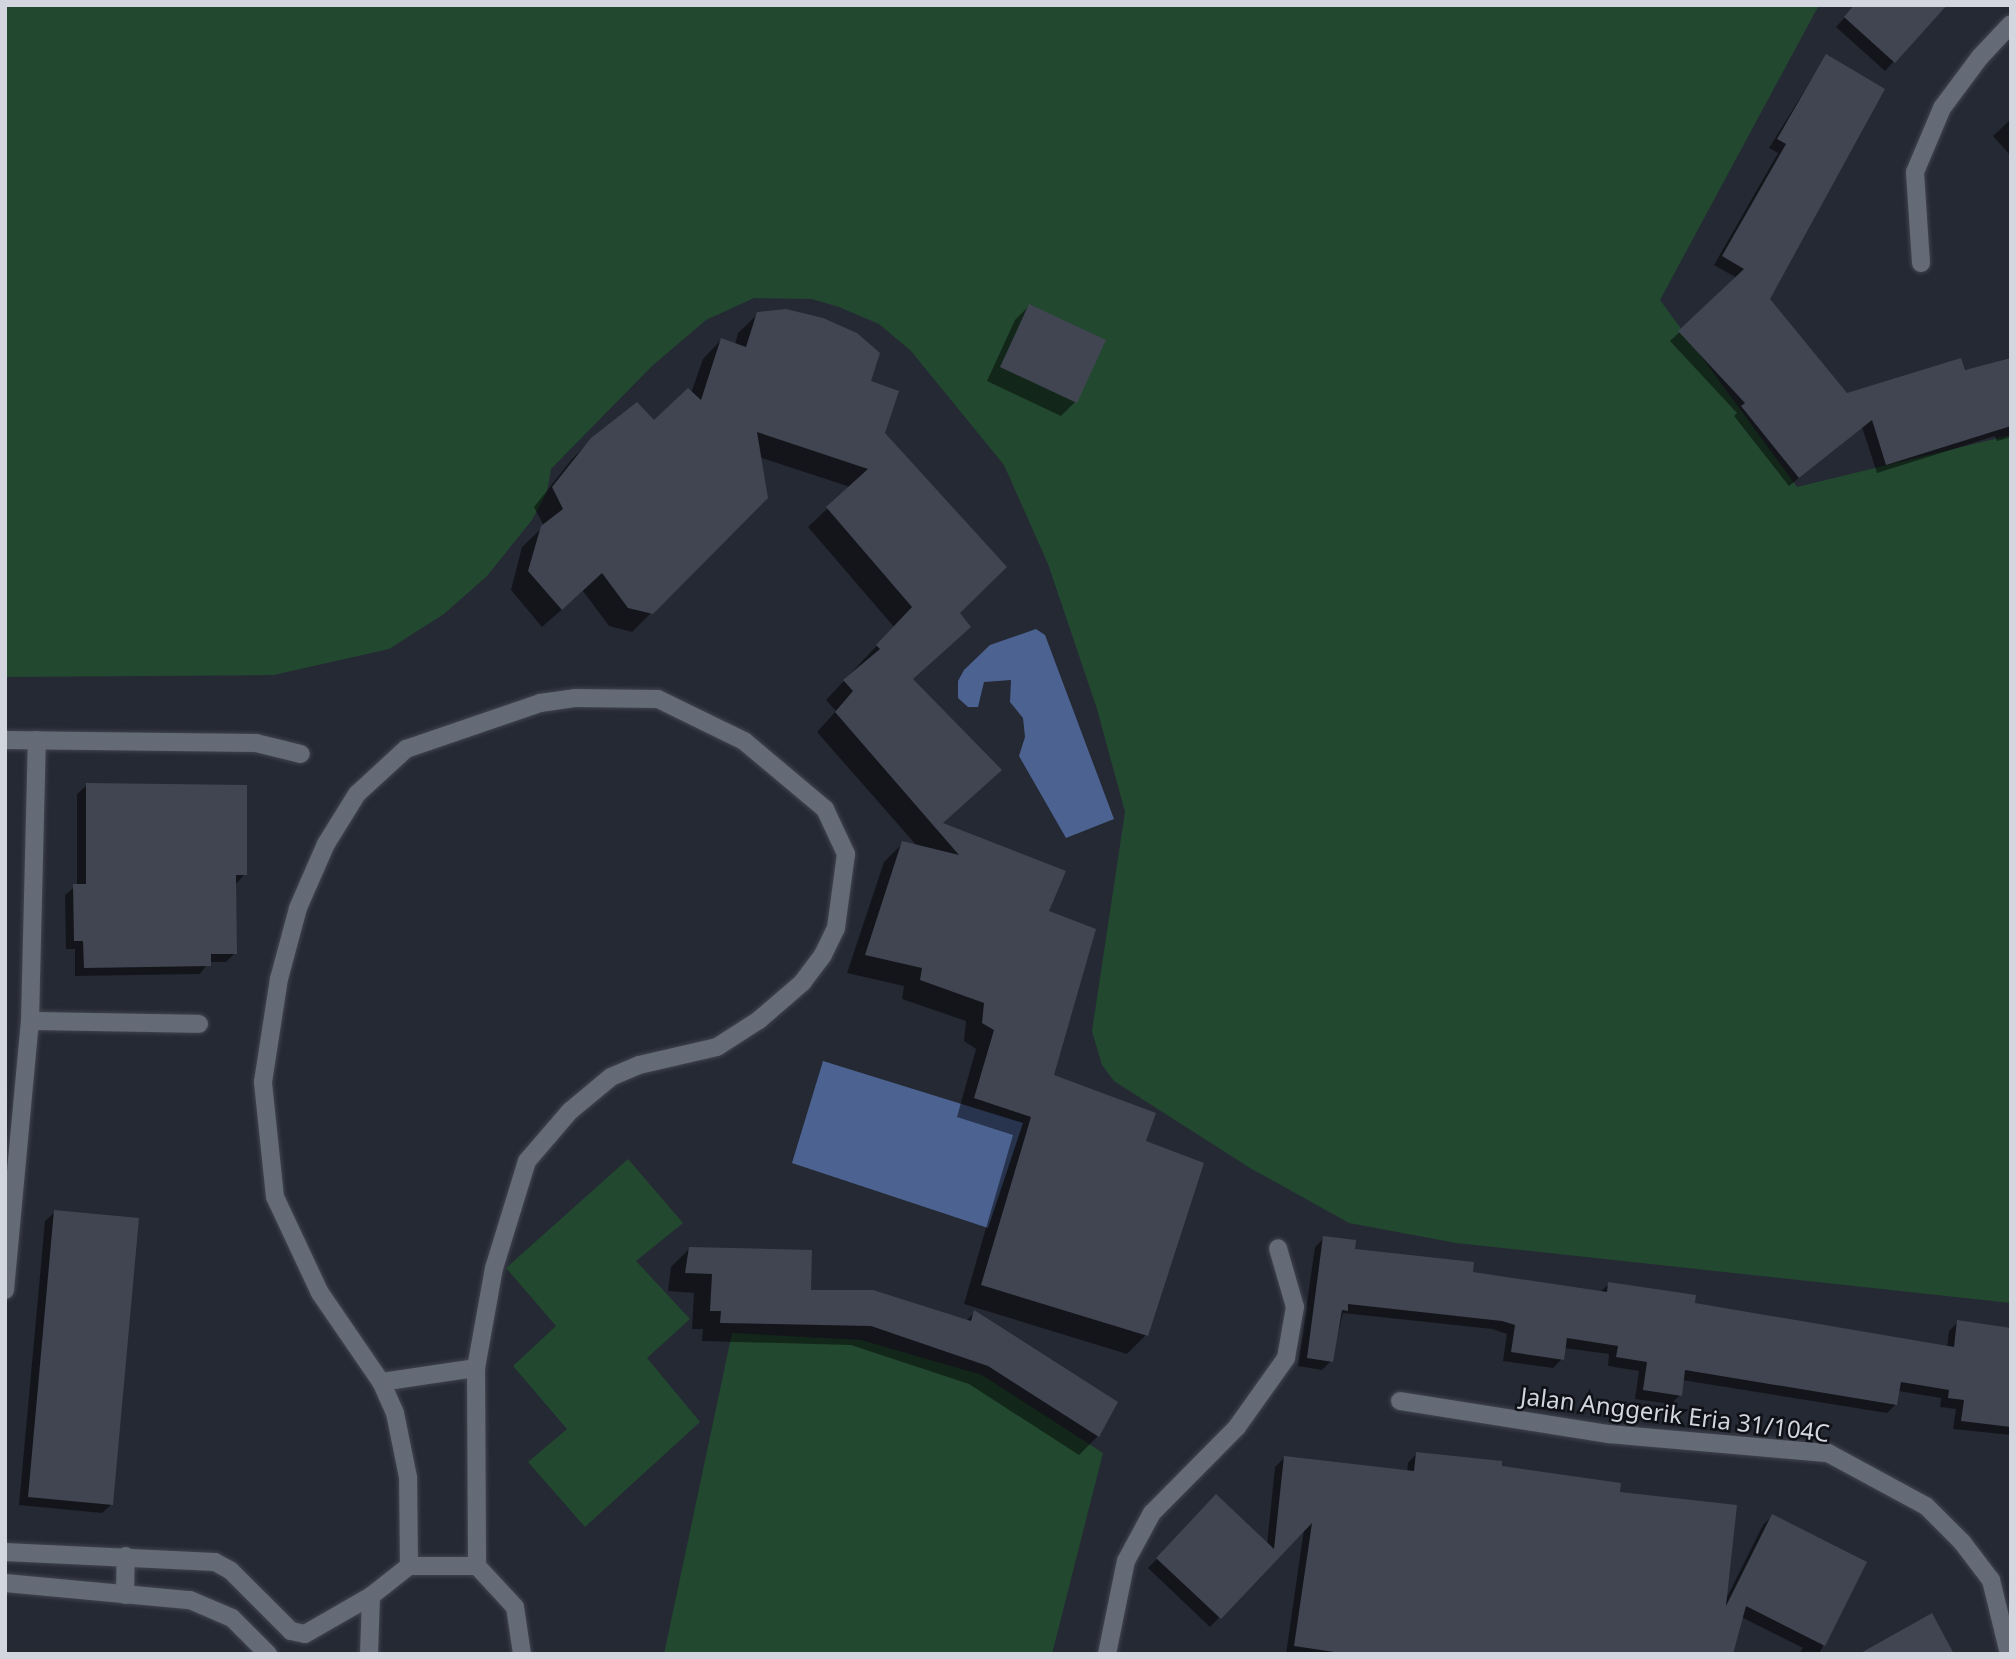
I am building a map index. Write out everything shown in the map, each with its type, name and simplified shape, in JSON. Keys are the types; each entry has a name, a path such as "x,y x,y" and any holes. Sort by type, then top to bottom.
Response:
{"street":[{"path":"1922,263 1915,172 1942,108 1980,57 2011,24"},
{"path":"409,1566 408,1477 395,1413 381,1382 320,1293 295,1248 275,1197 263,1082 279,979 298,908 326,845 357,794 406,749 540,703 575,698 658,699 744,741 825,809 846,854 836,928 823,955 803,982 759,1020 717,1046 639,1065 611,1077 570,1111 527,1161 494,1268 476,1368 477,1566 514,1607 522,1654"},
{"path":"5,740 256,743 301,754"},
{"path":"5,1290 30,1021 37,740"},
{"path":"30,1021 199,1024"},
{"path":"1107,1654 1126,1561 1152,1513 1237,1427 1286,1358 1295,1307 1278,1248"},
{"path":"381,1382 476,1368"},
{"name":"Jalan Anggerik Eria 31/104C","path":"1400,1401 1609,1434 1828,1453 1926,1506 1962,1542 1991,1580 2009,1654"},
{"path":"5,1577 5,1554 126,1556 215,1562 231,1571 291,1630 305,1634 371,1596 409,1566 477,1566"},
{"path":"125,1595 126,1556"},
{"path":"5,1583 190,1600 215,1609 253,1636 268,1654"},
{"path":"369,1654 371,1596"}],"green space":[{"path":"5,5 1819,5 1660,300 1797,487 2011,435 2011,1303 1456,1243 1349,1223 1250,1168 1114,1081 1102,1065 1092,1031 1125,812 1097,709 1048,564 1004,465 911,351 879,324 839,307 812,299 754,298 706,320 652,366 551,469 547,492 532,520 487,576 444,614 389,649 274,675 5,677"},
{"path":"628,1159 683,1223 636,1261 690,1319 647,1358 700,1422 585,1527 528,1462 567,1429 513,1366 556,1326 506,1268"},
{"path":"732,1333 861,1340 982,1375 1103,1453 1052,1654 664,1654"}],"water":[{"path":"1036,629 1045,635 1114,819 1066,838 1019,756 1025,737 1023,718 1010,702 1011,680 984,682 978,707 968,707 958,698 958,681 964,670 990,645"},
{"path":"823,1061 1023,1123 988,1228 792,1163"}],"building":[{"path":"1854,5 1947,5 1895,63 1844,17"},
{"path":"1826,54 1885,89 1770,299 1847,393 1961,358 1965,370 2011,358 2011,426 1886,465 1872,420 1799,478 1741,406 1745,403 1678,331 1744,269 1722,256 1786,144 1777,139"},
{"path":"1029,304 1106,340 1077,403 1000,367"},
{"path":"786,309 823,318 857,333 880,353 871,381 899,391 885,433 1007,567 960,613 971,627 913,679 1002,770 943,823 1066,871 1049,911 1096,929 1054,1075 1156,1113 1146,1141 1204,1163 1148,1336 981,1285 1031,1117 974,1098 994,1030 982,1023 984,1003 920,980 922,968 865,955 902,841 959,855 835,712 853,691 843,680 880,649 876,645 912,607 826,507 868,469 757,432 768,498 653,614 628,608 602,573 562,610 528,571 541,526 563,509 552,487 591,438 637,402 654,420 688,388 701,400 721,338 746,347 757,312"},
{"path":"86,783 247,785 247,875 236,875 237,954 211,954 211,966 84,968 83,941 74,941 73,884 86,884"},
{"path":"54,1210 139,1218 113,1505 28,1497"},
{"path":"1323,1236 1356,1240 1355,1249 1474,1262 1473,1272 1607,1292 1608,1282 1696,1295 1695,1303 1954,1347 1957,1320 2011,1328 2011,1427 1961,1421 1964,1400 1948,1398 1949,1390 1901,1382 1897,1405 1685,1370 1682,1396 1643,1390 1647,1362 1616,1357 1618,1346 1567,1338 1564,1360 1511,1352 1515,1325 1502,1321 1348,1304 1348,1311 1342,1310 1333,1362 1307,1358"},
{"path":"689,1247 812,1250 811,1290 873,1290 971,1321 974,1310 1118,1402 1099,1437 988,1366 871,1326 720,1323 721,1311 710,1311 712,1274 685,1273"},
{"path":"1416,1452 1502,1461 1502,1466 1621,1483 1620,1492 1737,1505 1726,1606 1772,1514 1867,1562 1825,1646 1746,1606 1733,1654 1348,1654 1294,1646 1312,1523 1221,1619 1156,1558 1216,1494 1274,1549 1284,1456 1414,1471"},
{"path":"1932,1613 1954,1654 1859,1654"}]}
